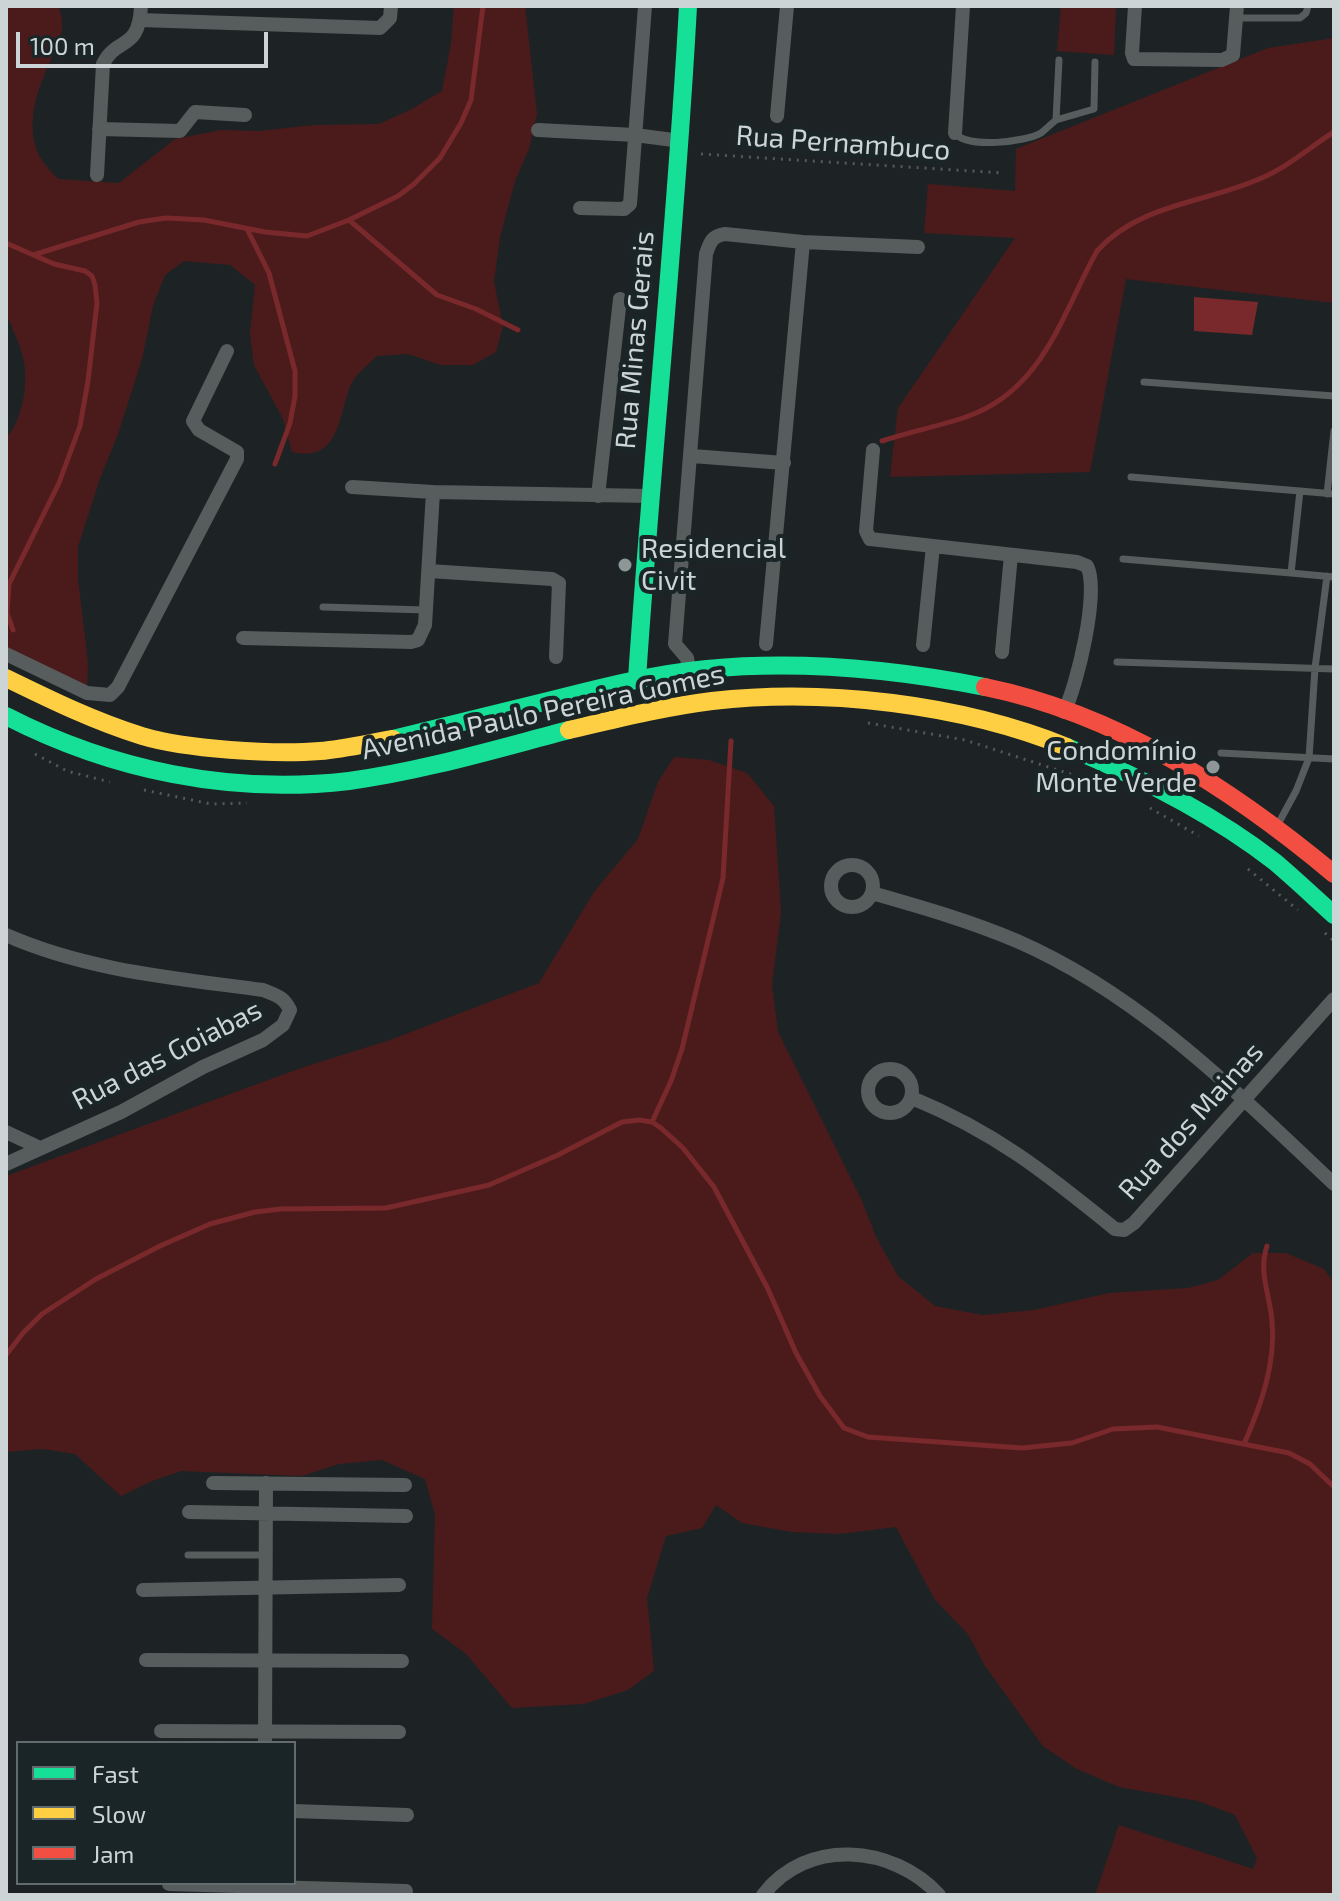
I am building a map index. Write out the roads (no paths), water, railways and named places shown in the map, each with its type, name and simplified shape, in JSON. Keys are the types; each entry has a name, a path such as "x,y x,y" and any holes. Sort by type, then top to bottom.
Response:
{"main road":[{"name":"Rua Minas Gerais","path":"637,679 649,496 680,147 688,6"},
{"name":"Avenida Paulo Pereira Gomes","path":"6,678 77,713 145,737 206,747 300,752 403,737 637,679 689,670 767,665 902,672 967,682 1064,712 1116,732 1185,766 1277,826 1334,874"},
{"name":"Avenida Paulo Pereira Gomes","path":"6,716 79,750 160,774 212,781 300,783 337,782 395,772 656,711 720,700 830,699 928,708 1031,733 1147,782 1217,822 1265,855 1334,915"}],"street":[{"path":"97,175 105,60 135,36 140,13 380,28 390,18 391,6"},
{"path":"580,208 628,208 645,6"},
{"path":"777,116 787,6"},
{"path":"955,133 963,6"},
{"path":"1135,6 1132,53 1137,60 1227,59 1233,55 1237,12"},
{"path":"99,129 180,131 195,112 245,115"},
{"path":"538,130 635,135 680,147"},
{"path":"689,670 687,658 675,644 706,254 710,243 717,235 725,234 803,242 918,247"},
{"path":"766,644 803,242"},
{"path":"598,496 620,299"},
{"path":"6,654 87,693 110,695 118,687 237,459 237,452 199,430 193,421 227,351"},
{"path":"873,450 867,536 870,539 1077,562 1089,570 1082,666 1064,712"},
{"path":"692,456 784,463"},
{"path":"352,487 433,492 649,496"},
{"path":"243,638 411,642 421,636 426,610 433,492"},
{"path":"923,645 933,546"},
{"path":"1002,652 1011,555"},
{"path":"429,571 552,579 559,583 556,657"},
{"path":"872,893 1004,936 1069,967 1115,995 1166,1031 1334,1184"},
{"name":"Rua das Goiabas","path":"6,935 67,959 108,969 263,990 286,1001 290,1010 283,1025 263,1040 203,1067 121,1112 6,1164"},
{"name":"Rua dos Mainas","path":"912,1098 992,1136 1043,1169 1120,1231 1134,1223 1334,999"},
{"path":"6,1132 38,1147"},
{"path":"213,1483 405,1485"},
{"path":"265,1738 266,1483"},
{"path":"189,1512 406,1516"},
{"path":"143,1590 399,1585"},
{"path":"146,1660 402,1661"},
{"path":"161,1731 265,1738 399,1732"},
{"path":"296,1811 407,1815"},
{"path":"763,1895 794,1868 823,1856 854,1853 886,1859 914,1872 939,1895"},
{"path":"194,1885 406,1891"}],"lane":[{"path":"1237,12 1300,18 1308,6"},
{"path":"1056,120 1059,60"},
{"path":"955,133 964,141 999,142 1040,134 1056,120 1094,109 1095,62"},
{"path":"1144,382 1334,396"},
{"path":"1131,477 1330,494 1334,431"},
{"path":"1291,573 1300,491"},
{"path":"1123,559 1330,576 1315,668 1309,758 1277,826"},
{"path":"323,607 426,610"},
{"path":"1117,662 1334,669"},
{"path":"1221,753 1334,759"},
{"path":"188,1555 265,1555"}],"waterway":[{"path":"33,255 139,222 166,218 204,220 265,232 307,236 398,196 440,158 461,123 471,100 483,6"},
{"path":"882,441 966,417 992,405 1014,389 1047,348 1097,251 1134,222 1266,176 1334,132"},
{"path":"349,220 437,295 476,309 518,330"},
{"path":"247,229 269,273 295,371 290,423 275,464"},
{"path":"6,243 54,264 85,271 92,276 97,303 80,426 59,483 9,584 7,613 13,630"},
{"path":"652,1122 682,1049 723,878 731,741"},
{"path":"6,1355 42,1314 96,1279 210,1224 255,1212 281,1209 386,1208 489,1185 558,1155 622,1122 639,1120 652,1122 661,1128 683,1148 714,1187 768,1289 796,1353 820,1396 844,1428 868,1437 1022,1448 1072,1443 1113,1429 1157,1427 1289,1453 1310,1464 1334,1487"},
{"path":"1244,1444 1261,1399 1272,1353 1272,1321 1264,1274 1267,1246"}],"place":[{"name":"Residencial Civit","path":"625,565"},
{"name":"Condomínio Monte Verde","path":"1213,767"}]}
